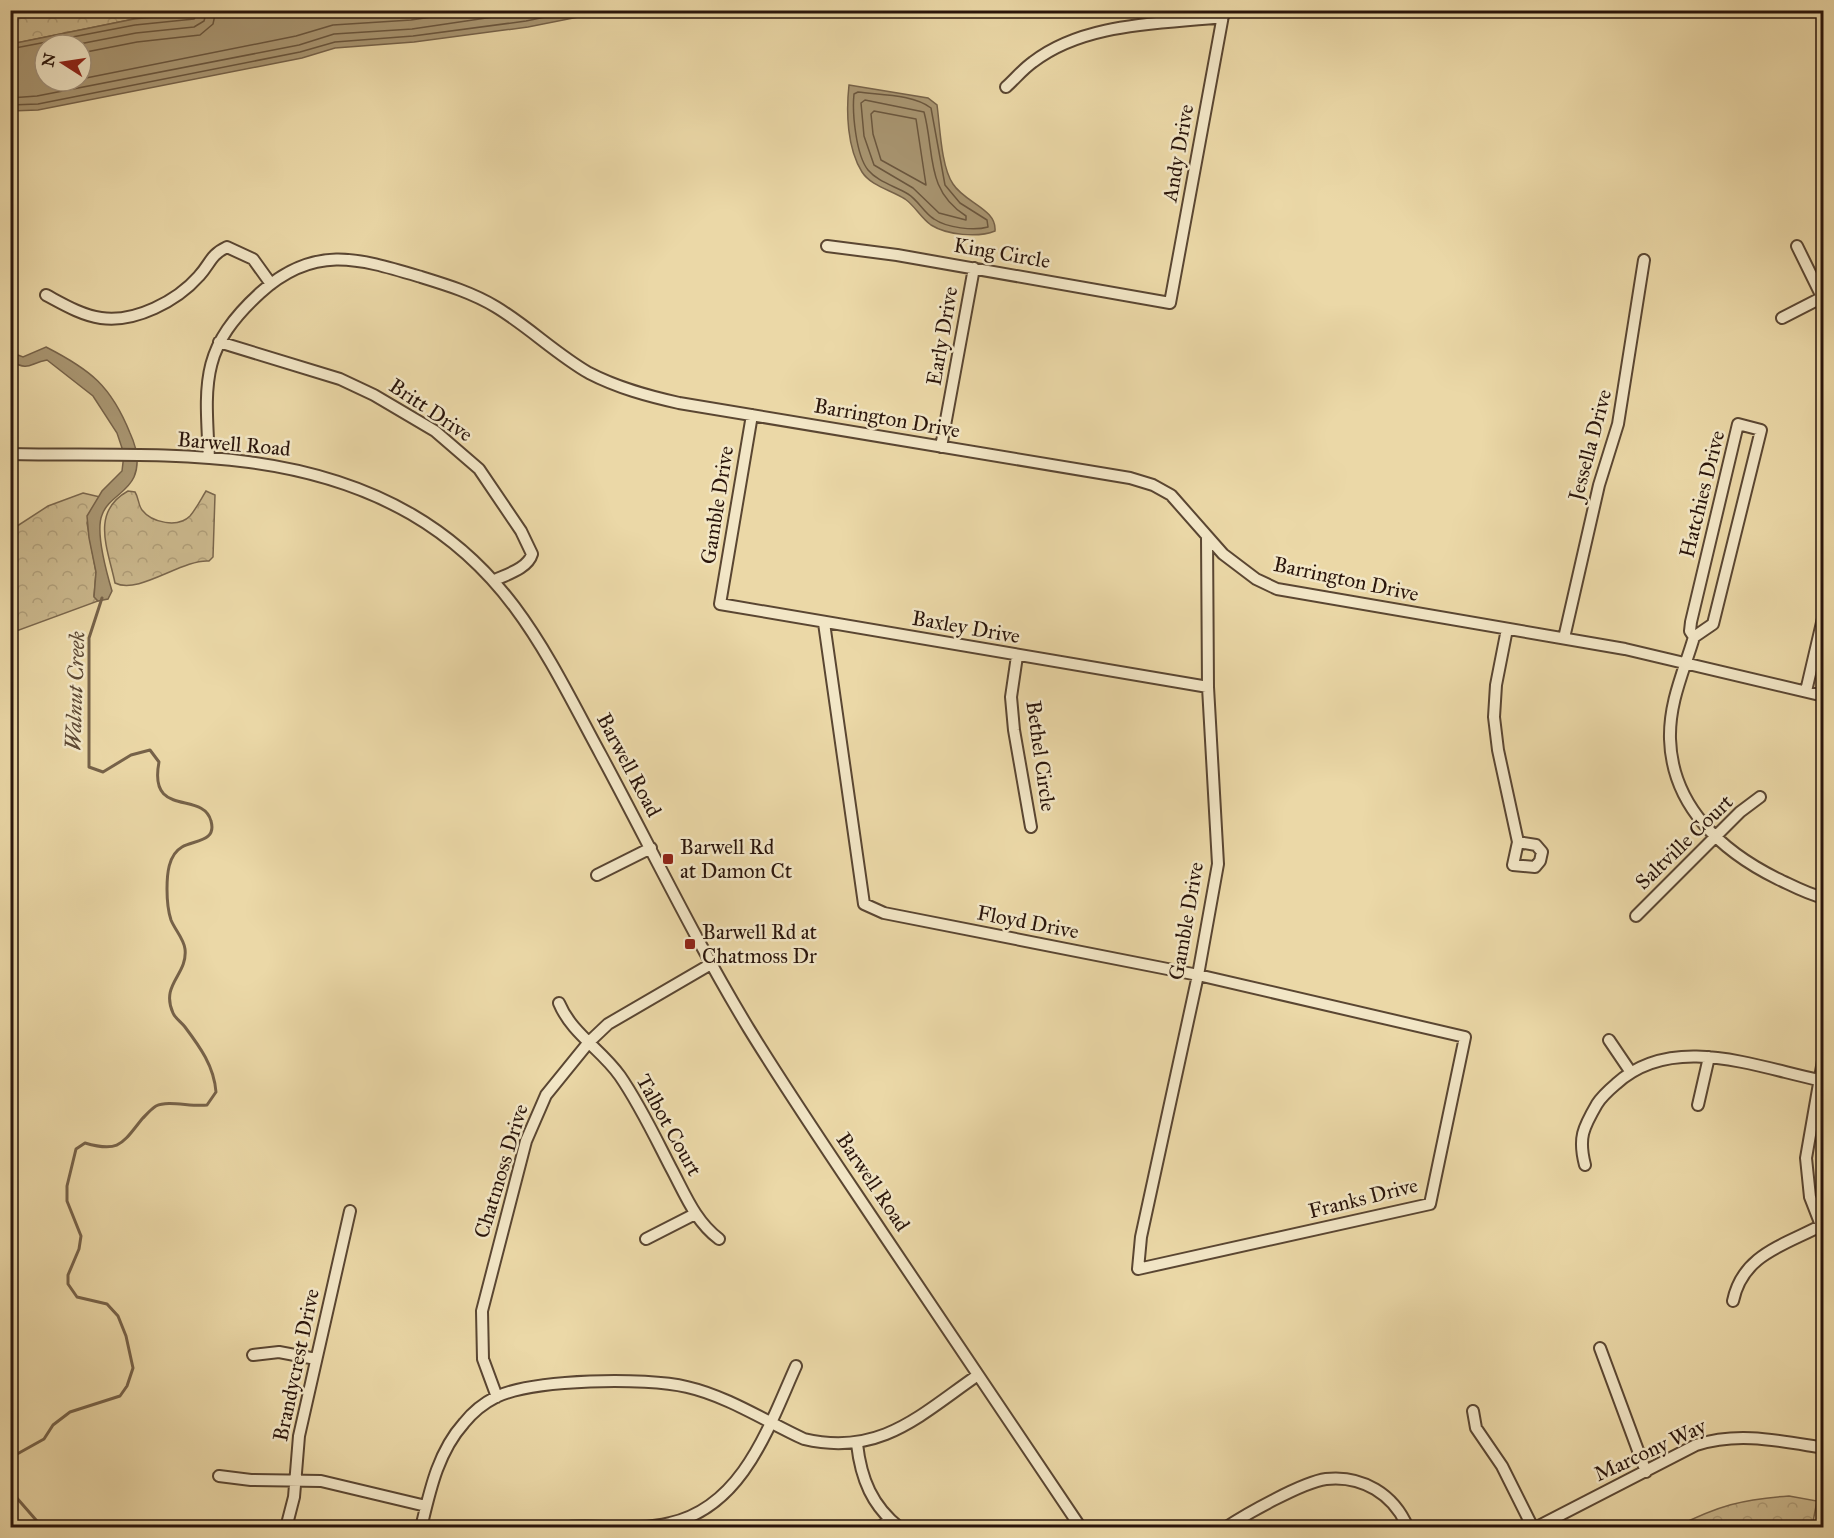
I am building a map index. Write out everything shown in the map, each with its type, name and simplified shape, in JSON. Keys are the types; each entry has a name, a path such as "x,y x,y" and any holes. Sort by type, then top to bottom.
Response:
{"street":[{"path":"1006,87 1033,62 1064,44 1097,32 1224,14"},
{"name":"Andy Drive","path":"1170,303 1224,14"},
{"name":"King Circle","path":"827,246 974,268 1170,303"},
{"path":"1782,318 1822,300 1797,246"},
{"path":"46,295 74,310 101,318 128,318 172,300 200,276 215,252 227,247 253,259 271,284"},
{"name":"Barrington Drive","path":"209,458 206,384 208,369 219,342 240,312 271,284 298,267 318,260 342,258 375,263 446,285 484,300 574,364 611,383 656,398 1130,478 1153,485 1179,502 1207,537 1242,569 1277,589 1564,638 1685,662 1824,696"},
{"name":"Jessella Drive","path":"1564,638 1599,484 1618,424 1644,260"},
{"name":"Early Drive","path":"941,447 974,268"},
{"name":"Britt Drive","path":"219,342 340,379 383,400 454,445 479,469 520,531 532,554 529,562 522,567 495,580"},
{"name":"Gamble Drive","path":"721,601 752,415"},
{"name":"Hatchies Drive","path":"1694,637 1690,631 1691,622 1738,424 1761,430 1713,624 1694,637 1685,662 1672,715 1672,760 1678,783 1695,816 1738,858 1811,896 1824,898"},
{"name":"Barwell Road","path":"10,454 209,458 288,467 319,474 368,492 439,532 495,580 545,652 711,964 782,1083 1081,1527"},
{"name":"Gamble Drive","path":"1138,1269 1141,1237 1198,975 1218,864 1208,687 1207,537"},
{"name":"Baxley Drive","path":"721,601 720,604 1208,687"},
{"path":"1806,691 1824,614"},
{"name":"Floyd Drive","path":"824,622 864,904 884,913 1198,975 1464,1036"},
{"path":"1507,629 1496,685 1494,717 1498,750 1518,842 1513,865 1535,867 1540,861 1542,852 1536,845 1518,842"},
{"name":"Bethel Circle","path":"1017,656 1011,697 1014,730 1031,827"},
{"name":"Saltville Court","path":"1636,916 1740,812 1760,797"},
{"path":"597,875 651,848"},
{"name":"Chatmoss Drive","path":"497,1397 483,1359 482,1311 526,1141 546,1095 589,1042 629,1010 711,964"},
{"name":"Talbot Court","path":"559,1003 565,1017 619,1074 641,1108 695,1214 707,1230 719,1239"},
{"name":"Franks Drive","path":"1138,1269 1430,1204 1464,1036"},
{"path":"1609,1040 1630,1071"},
{"path":"1585,1165 1580,1146 1583,1129 1600,1098 1630,1071 1665,1058 1684,1055 1709,1057 1818,1080"},
{"path":"1733,1300 1740,1276 1753,1262 1823,1228 1810,1197 1806,1158 1824,1055"},
{"path":"1698,1105 1709,1057"},
{"name":"Brandycrest Drive","path":"286,1527 292,1508 299,1436 350,1211"},
{"path":"646,1239 695,1214"},
{"path":"1600,1348 1646,1472"},
{"path":"252,1355 279,1352 316,1359"},
{"path":"569,1527 669,1524 699,1513 725,1494 738,1481 770,1423 796,1366"},
{"path":"421,1527 436,1472 453,1436 478,1409 497,1397 544,1386 661,1383 688,1387 804,1439 820,1443 857,1444 896,1431 978,1375"},
{"path":"1473,1411 1476,1428 1502,1466 1534,1527"},
{"name":"Marcony Way","path":"1534,1527 1696,1445 1717,1438 1753,1437 1824,1448"},
{"path":"857,1444 869,1493 889,1519 900,1527"},
{"path":"219,1476 251,1480 340,1484 426,1506"},
{"path":"1225,1527 1312,1482 1337,1479 1361,1482 1383,1494 1400,1511 1407,1527"},
{"path":"880,1527 889,1519"}],"green space":[{"path":"11,11 222,11 134,19 65,33 33,33 33,40 11,44"},
{"path":"128,491 135,492 146,514 158,521 172,523 185,520 190,516 206,491 215,495 213,557 209,561 186,565 148,581 125,585 115,583 106,544 105,520 116,500"},
{"path":"83,493 100,497 91,510 87,523 96,572 94,596 98,601 11,633 11,530 48,506"},
{"path":"1789,1496 1817,1501 1812,1527 1676,1527 1731,1505 1757,1499"}],"water":[{"path":"222,10 609,10 528,27 414,42 335,48 302,58 38,110 11,111 11,44 33,40 33,93 93,93 93,33 65,33 134,19"},
{"path":"849,85 928,98 937,105 943,157 949,177 958,191 986,211 994,223 995,231 971,235 945,231 927,222 905,199 866,177 853,152 848,118"},
{"path":"46,347 87,372 107,391 123,417 135,449 137,466 134,477 131,483 105,509 100,522 102,553 112,591 108,599 98,601 94,597 96,572 87,516 102,491 122,471 124,454 117,433 93,396 47,360 26,366 11,361 10,352 23,357"}],"waterway":[{"name":"Walnut Creek","path":"10,1458 44,1439 53,1425 70,1412 120,1396 127,1386 133,1368 126,1336 118,1316 107,1304 77,1297 68,1284 68,1275 79,1249 81,1236 67,1201 67,1186 76,1149 85,1143 105,1147 119,1144 156,1106 161,1104 207,1105 216,1092 205,1057 191,1034 174,1015 170,1003 172,987 183,966 185,949 171,920 167,893 168,872 174,855 182,847 208,837 212,828 211,821 206,812 198,807 169,798 161,791 158,780 159,762 150,750 131,755 103,772 89,767 89,638 102,598"},
{"path":"10,1487 43,1528"}],"place":[{"name":"Barwell Rd at Damon Ct","path":"668,859"},
{"name":"Barwell Rd at Chatmoss Dr","path":"690,944"}]}
